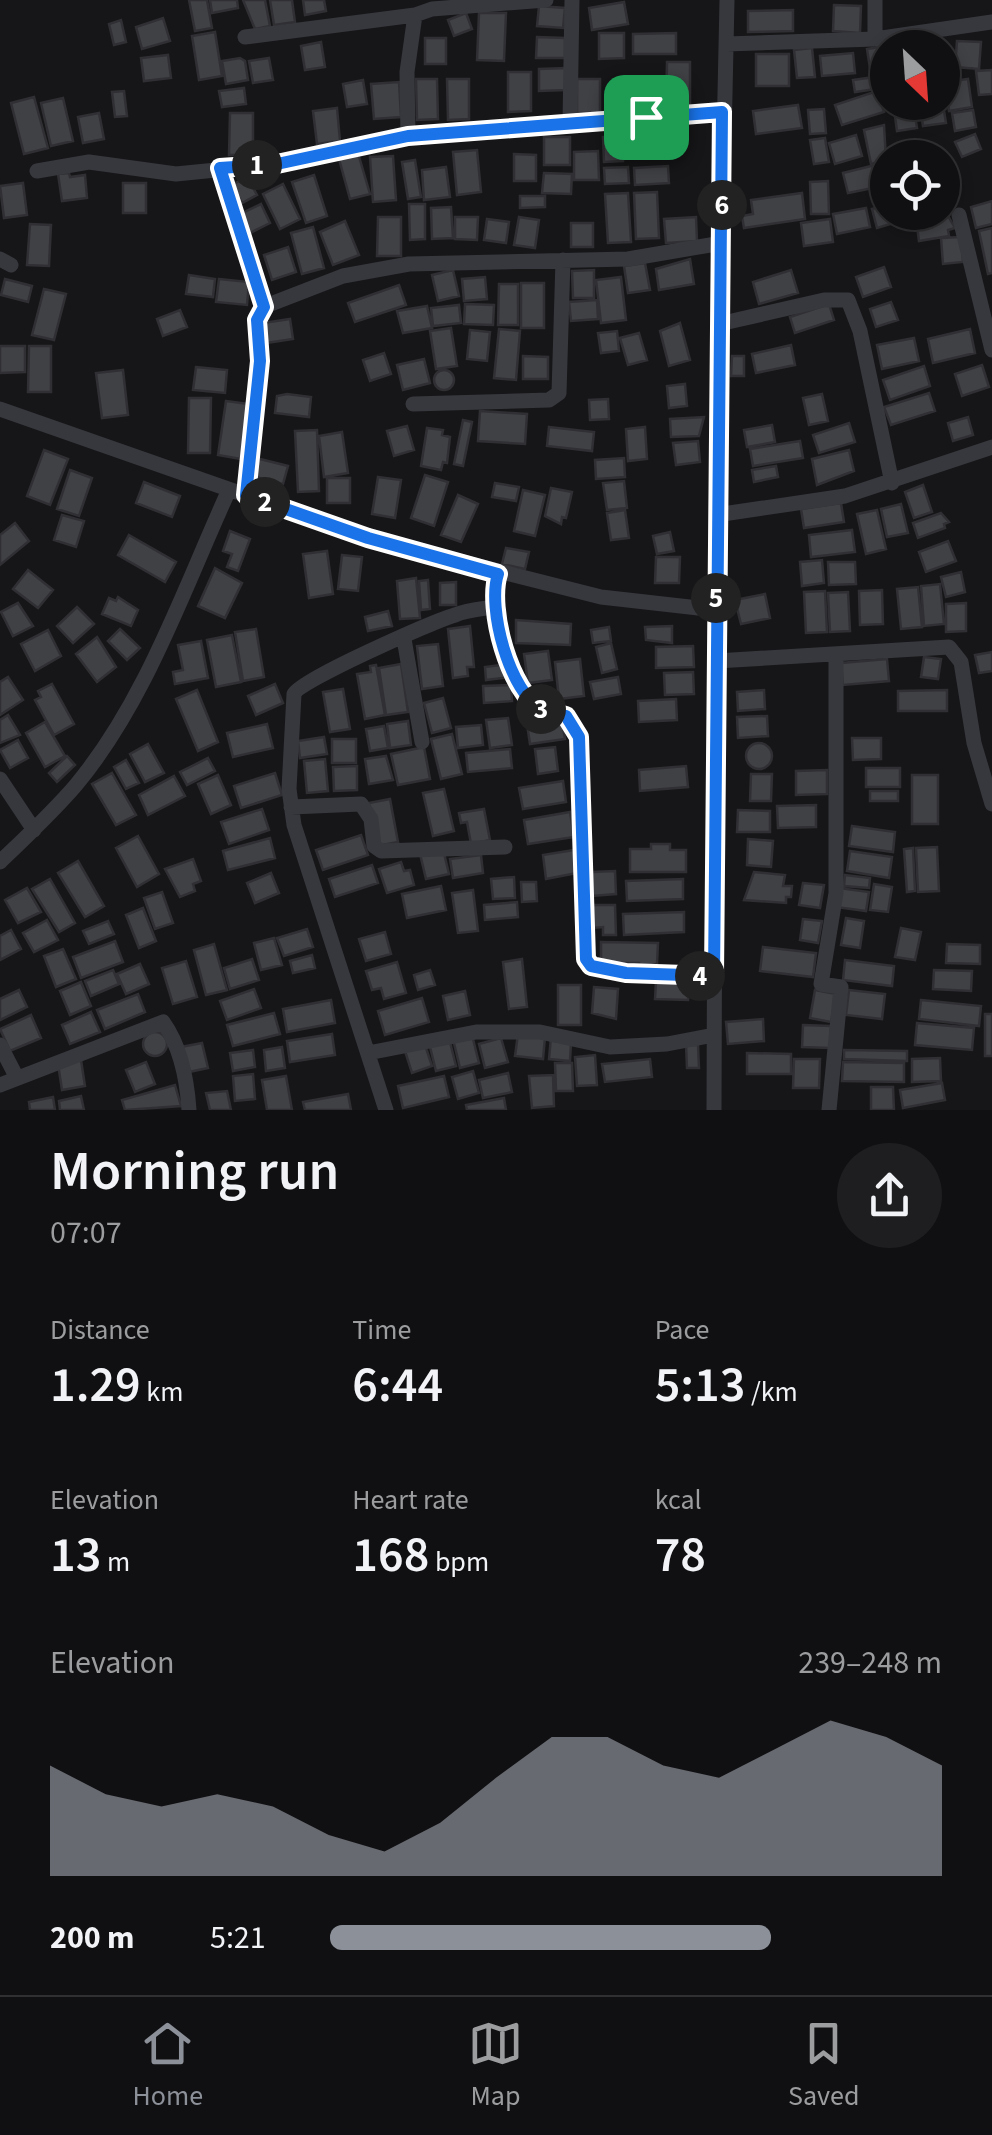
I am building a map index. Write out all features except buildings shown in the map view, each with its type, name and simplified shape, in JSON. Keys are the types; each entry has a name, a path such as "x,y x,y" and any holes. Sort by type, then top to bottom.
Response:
{"street":[{"path":"245,37 415,15 432,9 546,0"},
{"path":"570,122 572,0"},
{"path":"714,1110 716,515 727,0"},
{"path":"875,0 875,30"},
{"path":"408,136 407,72 415,15"},
{"path":"937,30 992,22"},
{"path":"726,44 870,39"},
{"path":"37,171 89,162 162,173 277,164 408,136 722,112"},
{"path":"220,168 264,307"},
{"path":"960,219 992,350"},
{"path":"246,495 260,361 257,320 264,307 343,276 409,264 628,258 722,244"},
{"path":"414,404 548,400 559,393 562,260"},
{"path":"719,324 824,300 848,300 860,332 892,483"},
{"path":"0,409 368,538 601,597 716,610"},
{"path":"716,515 845,496 992,447"},
{"path":"0,862 76,784 120,718 229,490"},
{"path":"498,574 494,607 506,655 519,680 546,712 572,721 579,737 588,964 626,973 714,976"},
{"path":"386,1110 291,807 297,687 456,614 494,607"},
{"path":"404,640 422,742"},
{"path":"716,661 938,647 956,652 974,743 992,804"},
{"path":"829,1110 842,987 820,984 836,892 836,656"},
{"path":"0,779 34,830"},
{"path":"291,807 361,804 371,818 374,846 381,850 505,848"},
{"path":"0,1085 163,1022 174,1037 189,1110"},
{"path":"368,1053 476,1032 540,1032 610,1047 667,1044 714,1035"},
{"path":"0,1045 17,1078"}],"route":[{"path":"722,112 714,976 626,973 588,964 579,737 566,716 546,712 536,705 506,655 494,607 498,574 368,538 246,495 260,361 257,320 264,307 220,168 277,164 408,136 447,136 646,117 722,112"}]}
